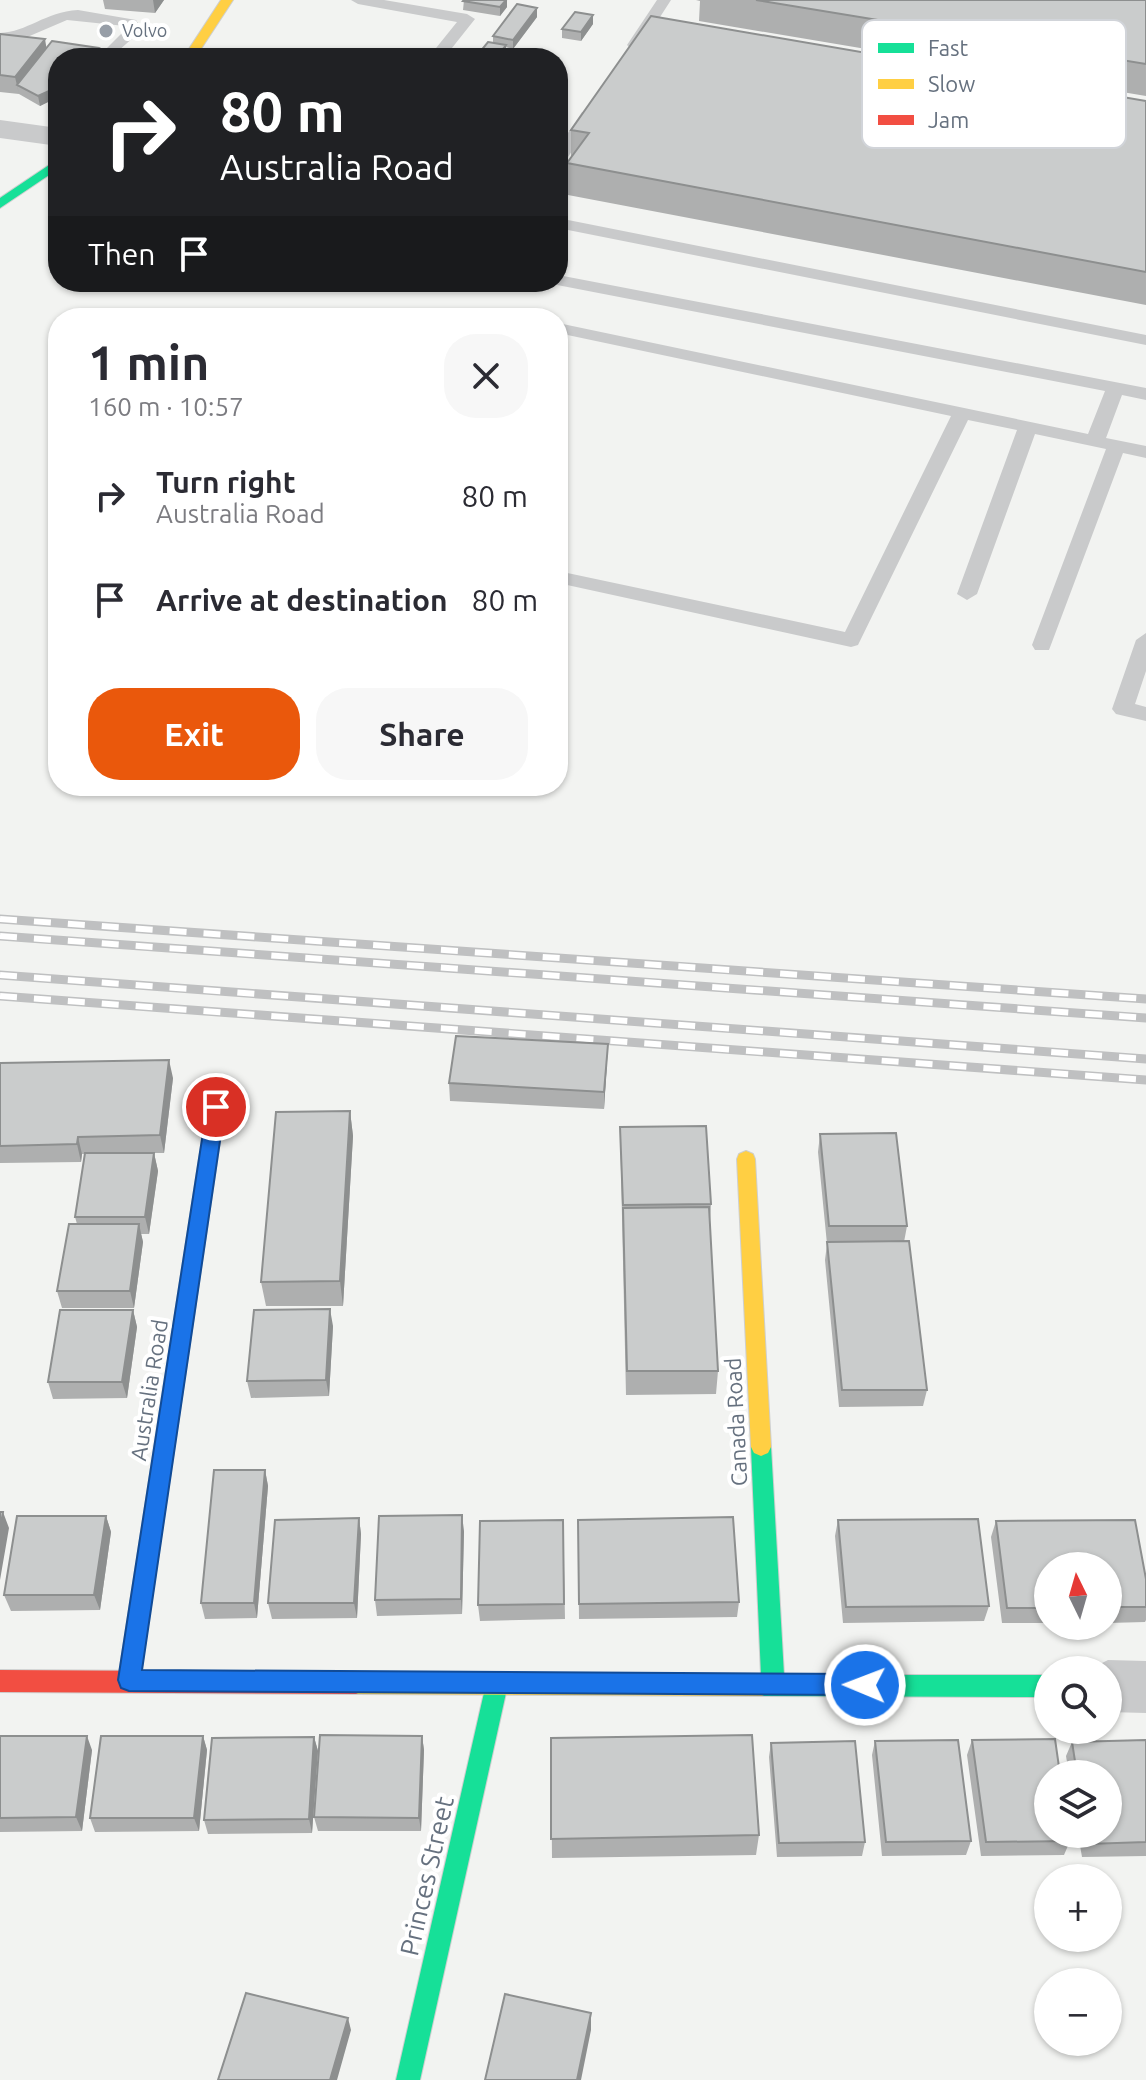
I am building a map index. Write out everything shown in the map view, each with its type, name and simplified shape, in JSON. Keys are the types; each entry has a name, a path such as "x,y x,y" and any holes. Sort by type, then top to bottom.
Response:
{"street":[{"path":"197,48 227,0"},
{"path":"0,129 48,136"},
{"path":"0,204 48,172"},
{"name":"Australia Road","path":"129,1680 216,1107"},
{"name":"Canada Road","path":"746,1159 773,1684"},
{"path":"0,1681 1034,1686"},
{"name":"Princes Street","path":"408,2080 497,1684"},
{"path":"1122,1686 1146,1687"}],"lane":[{"path":"358,0 467,19 444,48"},
{"path":"626,58 650,34 664,0"},
{"path":"0,38 20,37 46,20 67,16 131,23 134,30 115,48"},
{"path":"568,145 600,96"},
{"path":"568,225 1146,340"},
{"path":"568,282 1146,394"},
{"path":"568,330 1146,452"},
{"path":"1095,441 1115,388"},
{"path":"568,579 851,640 962,413"},
{"path":"967,594 1028,427"},
{"path":"1042,645 1117,445"},
{"path":"1146,640 1123,709 1146,714"}],"building":[{"path":"464,0 506,0 500,7"},
{"path":"756,0 1146,0 1146,64 1126,61 1126,20 878,20"},
{"path":"517,4 537,8 513,40 493,36"},
{"path":"575,12 593,15 581,32 562,29"},
{"path":"651,16 862,52 862,148 1126,148 1126,98 1146,101 1146,272 568,163 589,133 571,130"},
{"path":"0,34 45,39 15,77 0,75"},
{"path":"52,41 99,48 48,48 48,92 38,96 17,85"},
{"path":"488,42 506,45 504,48 483,48"},
{"path":"456,1036 608,1044 604,1092 449,1083"},
{"path":"169,1060 160,1135 78,1137 77,1144 0,1146 0,1063"},
{"path":"350,1111 340,1281 261,1282 276,1112"},
{"path":"706,1126 711,1204 623,1205 620,1127"},
{"path":"896,1133 907,1226 829,1226 820,1134"},
{"path":"85,1153 154,1153 145,1217 75,1217"},
{"path":"709,1207 718,1371 627,1371 623,1208"},
{"path":"69,1224 139,1224 130,1291 57,1291"},
{"path":"909,1241 927,1390 842,1390 827,1242"},
{"path":"330,1309 326,1380 247,1381 254,1310"},
{"path":"60,1310 133,1310 122,1382 48,1382"},
{"path":"214,1470 265,1470 254,1603 201,1603"},
{"path":"462,1515 461,1599 375,1600 379,1516"},
{"path":"17,1516 106,1516 94,1595 4,1595"},
{"path":"733,1517 739,1602 579,1604 578,1520"},
{"path":"359,1518 354,1603 268,1603 275,1520"},
{"path":"978,1519 989,1606 846,1607 838,1520"},
{"path":"563,1520 564,1604 478,1605 480,1521"},
{"path":"1135,1520 1146,1579 1146,1607 1122,1607 1122,1552 1034,1552 1034,1608 1007,1608 996,1521"},
{"path":"320,1735 422,1736 419,1818 314,1817"},
{"path":"752,1735 759,1835 551,1839 551,1738"},
{"path":"0,1736 87,1736 76,1817 0,1818"},
{"path":"101,1736 203,1736 194,1818 90,1818"},
{"path":"314,1737 309,1819 204,1820 212,1738"},
{"path":"1034,1739 1034,1744 1056,1744 1058,1760 1034,1760 1034,1841 986,1842 972,1740"},
{"path":"958,1740 971,1841 886,1842 875,1741"},
{"path":"1146,1740 1146,1842 1122,1843 1122,1760 1075,1760 1072,1744 1122,1744 1122,1741"},
{"path":"855,1741 865,1842 779,1843 771,1743"},
{"path":"246,1993 348,2018 330,2080 218,2080"},
{"path":"505,1994 591,2013 577,2080 485,2080"}],"railway":[{"path":"0,919 1146,999"},
{"path":"0,936 1146,1018"},
{"path":"0,975 1146,1059"},
{"path":"0,996 1146,1080"}],"traffic: fast":[{"path":"0,204 48,170"},
{"path":"129,1680 216,1107"},
{"path":"761,1447 773,1684"},
{"path":"408,2080 497,1684"},
{"path":"762,1685 1034,1686"}],"traffic: slow":[{"path":"196,48 227,0"},
{"path":"746,1159 761,1447"},
{"path":"356,1683 762,1685"}],"traffic: jam":[{"path":"0,1681 356,1683"}],"place":[{"name":"Volvo","path":"106,31"}],"route":[{"path":"216,1107 129,1680 865,1685"}]}
